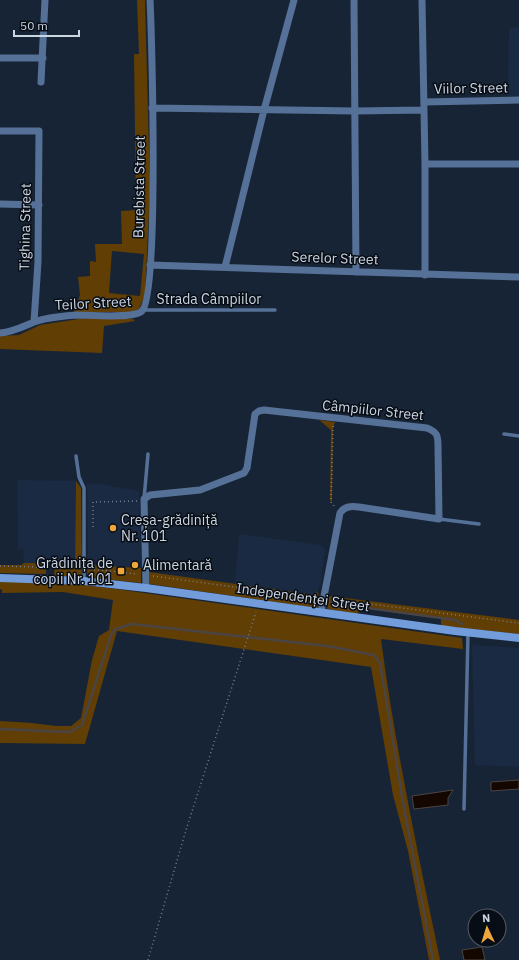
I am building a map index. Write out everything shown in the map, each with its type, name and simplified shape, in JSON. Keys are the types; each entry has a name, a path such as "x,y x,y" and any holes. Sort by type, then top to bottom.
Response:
{"main road":[{"name":"Independenței Street","path":"0,578 84,581 146,588 519,638"}],"street":[{"path":"41,82 45,0"},
{"name":"Burebista Street","path":"150,0 153,197 150,265"},
{"path":"225,266 264,110 294,0"},
{"path":"354,0 356,272"},
{"path":"422,0 425,164 425,275"},
{"path":"0,58 43,58"},
{"name":"Viilor Street","path":"264,110 355,111 519,100"},
{"path":"152,108 264,110"},
{"name":"Tighina Street","path":"0,131 39,131 38,262 34,322"},
{"path":"425,164 519,164"},
{"path":"0,204 39,205"},
{"name":"Serelor Street","path":"150,265 225,266 425,275 519,277"},
{"name":"Teilor Street","path":"0,333 23,328 34,322 48,318 74,315 129,316 139,314 144,310 148,295 150,265"},
{"name":"Câmpiilor Street","path":"144,499 150,495 200,490 244,473 247,468 255,414 264,410 427,428 434,431 438,435 440,518"},
{"path":"144,499 146,588"},
{"path":"320,612 340,513 343,509 352,506 440,518"}],"lane":[{"name":"Strada Câmpiilor","path":"144,310 275,310"},
{"path":"504,434 519,436"},
{"path":"144,499 148,454"},
{"path":"76,456 79,477 84,488 84,581"},
{"path":"440,518 479,524"},
{"path":"464,809 468,632"}],"path":[{"path":"334,418 332,430 331,502 340,513"},
{"path":"93,527 93,502 133,502 144,499"},
{"path":"0,566 84,568 519,623"},
{"path":"148,960 186,830 258,604"}],"shaded area":[{"path":"137,0 145,0 150,189 145,296 139,309 133,312 74,312 80,295 78,277 90,276 90,261 96,262 95,244 122,244 121,211 136,210 134,54 139,54","holes":["112,251 144,254 140,296 109,293"]},
{"path":"519,27 519,96 508,96 509,28"},
{"path":"85,318 133,319 135,321 104,326 102,353 0,349 0,336 19,335 40,325"},
{"path":"319,420 335,422 333,429 332,501 330,501 331,430"},
{"path":"17,480 76,481 75,564 24,563 23,549 18,549"},
{"path":"76,481 81,488 82,577 54,576 55,564 75,564"},
{"name":"Creșa-grădiniță Nr. 101","path":"87,484 100,484 139,491 141,568 96,565 96,560 88,559"},
{"path":"239,534 321,545 325,550 321,583 315,595 235,584"},
{"path":"88,559 90,560 90,565 141,568 141,583 87,577"},
{"path":"24,563 46,563 46,574 0,573 0,565 21,565"},
{"path":"149,572 315,595 317,591 319,596 317,608 150,584"},
{"path":"0,580 83,585 116,589 462,638 463,649 381,639 400,760 440,960 429,960 408,851 393,795 371,667 117,631 85,744 0,743 0,721 71,726 81,718 92,660 99,636 109,630 113,600 63,592 2,593 2,590 0,589"},
{"path":"329,596 519,620 519,634 441,626 441,618 360,606 358,614 327,609"},
{"path":"472,645 519,648 519,767 475,765"},
{"path":"519,780 519,789 491,791 491,782"},
{"path":"453,790 448,798 448,805 414,809 412,796"},
{"path":"482,948 485,960 464,960 462,950"}],"waterway":[{"path":"331,603 456,620 462,624"},
{"path":"0,729 70,732 82,725 111,635 115,629 132,624 327,646 374,655 380,663 404,808 433,960"}],"place":[{"name":"Creșa-grădiniță Nr. 101","path":"113,528"},
{"name":"Alimentară","path":"135,565"},
{"name":"Grădinița de copii Nr. 101","path":"121,571"}]}
